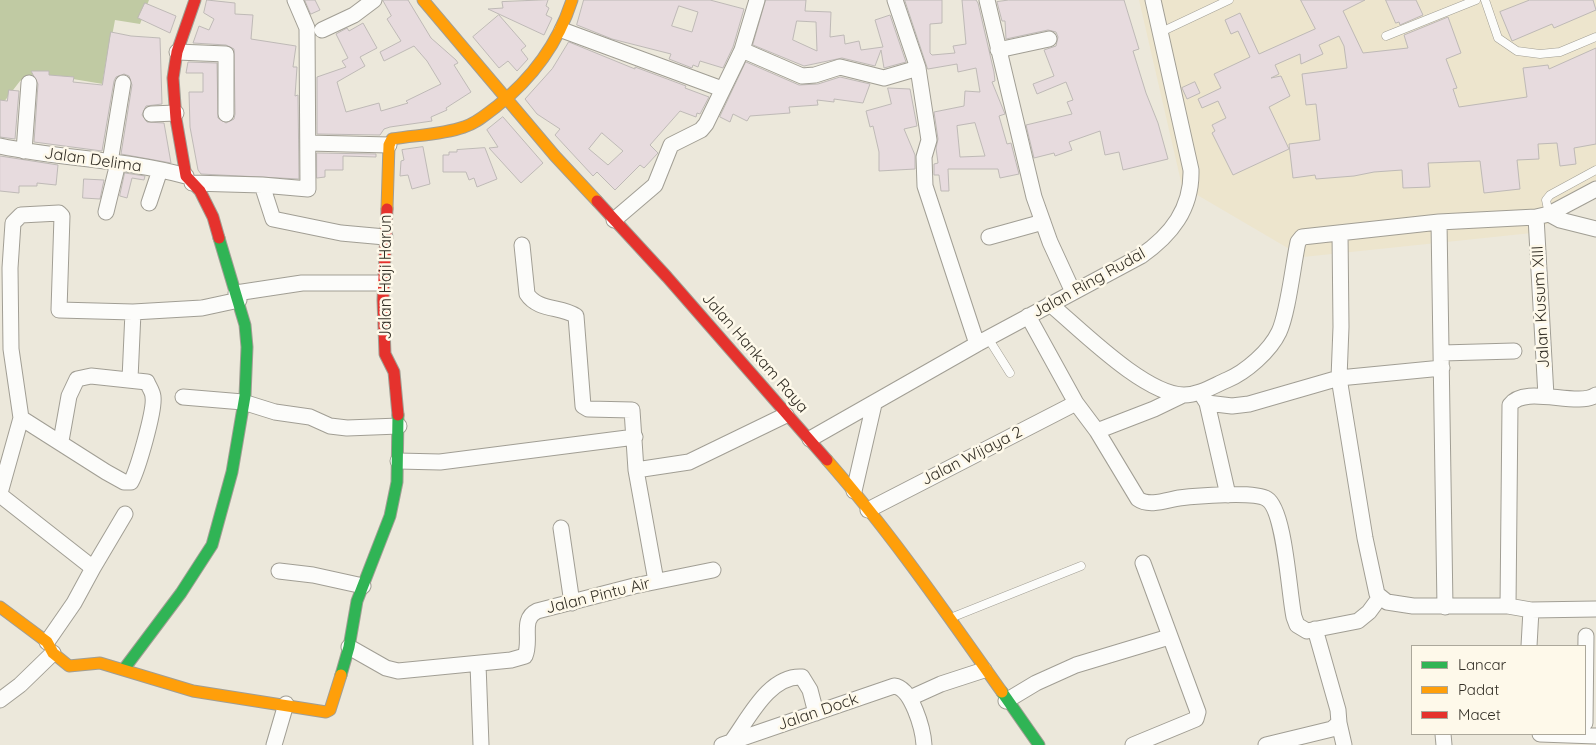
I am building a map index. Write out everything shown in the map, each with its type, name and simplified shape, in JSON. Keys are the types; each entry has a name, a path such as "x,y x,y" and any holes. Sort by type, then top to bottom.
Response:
{"street":[{"path":"124,669 155,630 213,544 230,485 243,402 247,340 238,296 213,217 203,197 189,179 176,112 173,78 177,52 195,0"},
{"path":"295,0 307,28 308,143 389,144 392,139 418,136 474,123 508,98 546,58 562,30 572,0"},
{"path":"322,30 354,15 374,0"},
{"name":"Jalan Hankam Raya","path":"424,0 440,23 508,98 555,156 667,277 854,491 950,618 984,670 1040,745"},
{"path":"614,220 655,185 671,145 701,130 742,50 757,0"},
{"path":"895,0 918,68 929,140 924,158 925,186 982,341"},
{"path":"987,0 1034,197 1042,222 1073,292"},
{"name":"Jalan Ring Rudal","path":"810,439 982,341 1141,256 1157,245 1183,212 1191,190 1191,170 1153,0"},
{"path":"562,30 722,89"},
{"path":"998,50 1049,39"},
{"path":"742,50 802,76 815,75 840,67 884,78 918,68"},
{"path":"177,52 226,54 226,114"},
{"path":"24,151 29,83"},
{"path":"106,212 123,83"},
{"path":"152,114 176,112"},
{"name":"Jalan Delima","path":"0,146 160,170 189,179 308,189 308,143"},
{"name":"Jalan Haji Harun","path":"286,704 326,712 330,710 348,647 357,601 390,516 395,496 398,426 394,372 386,354 383,284 389,144"},
{"path":"149,203 160,170"},
{"path":"262,185 273,219 341,233 385,237"},
{"path":"1542,215 1596,189"},
{"path":"93,568 0,494 22,418 11,349 10,268 13,223 17,217 21,215 58,213 62,216 59,310 133,312 202,308 238,296 302,283 383,284"},
{"path":"1203,398 1252,363 1275,338 1282,325 1300,239 1307,235 1439,222 1542,215 1596,229"},
{"name":"Jalan Kusum XIII","path":"1542,215 1546,396"},
{"path":"989,237 1042,222"},
{"path":"1439,222 1445,607"},
{"path":"1340,233 1341,327 1339,378 1365,538 1376,589 1380,597 1387,602 1413,606 1508,606 1531,610 1596,609"},
{"path":"522,245 527,294 530,298 536,303 576,316 583,406 588,410 628,408 632,410 636,470 656,581"},
{"path":"1050,304 1114,359 1150,385 1183,395 1232,406 1249,404 1291,390 1339,378 1442,368"},
{"path":"130,379 133,312"},
{"path":"1028,316 1076,403 1097,431 1134,493 1142,501 1228,495 1264,497 1274,508 1288,562 1294,617 1298,625 1307,631 1358,621 1369,612 1380,597"},
{"path":"1442,353 1514,351"},
{"path":"22,418 62,441 106,472 124,482 131,482 136,472 152,410 154,394 147,382 91,376 77,379 69,396 62,441"},
{"path":"1097,431 1154,410 1183,395"},
{"path":"1508,606 1510,405 1518,398 1546,396 1584,399 1596,395"},
{"path":"182,397 243,402 275,412 310,418 338,427 398,426"},
{"path":"1203,398 1228,495"},
{"name":"Jalan Wijaya 2","path":"868,510 1076,403"},
{"path":"854,491 874,404"},
{"path":"636,470 689,462 786,415"},
{"path":"398,461 440,462 635,438"},
{"path":"0,700 20,685 50,647 125,514"},
{"path":"561,528 572,603"},
{"path":"1133,745 1196,719 1198,716 1194,696 1169,636 1143,563"},
{"name":"Jalan Pintu Air","path":"348,647 386,668 398,671 511,660 525,656 529,642 527,621 537,611 656,581 713,570"},
{"path":"279,571 313,575 363,586"},
{"path":"0,606 50,647 69,666 100,663 193,691 286,704 274,745"},
{"path":"1530,645 1531,610"},
{"path":"1315,629 1338,710 1338,723 1344,745"},
{"path":"1006,701 1076,665 1169,636"},
{"path":"1586,636 1586,645"},
{"path":"478,664 481,745"},
{"path":"924,745 918,720 916,696 941,684 984,670"},
{"path":"727,743 772,689 787,679 802,678 806,681 816,713"},
{"name":"Jalan Dock","path":"727,743 894,686 916,696"},
{"path":"1266,745 1297,741 1332,729 1338,723"}],"lane":[{"path":"1159,33 1229,0"},
{"path":"1386,36 1476,0"},
{"path":"1485,0 1498,38 1517,51 1540,54 1560,52 1596,37"},
{"path":"1542,215 1546,200 1550,195 1596,170"},
{"path":"982,341 1010,373"},
{"path":"950,618 1081,566"}],"shaded area":[{"path":"1139,0 1596,0 1596,195 1532,233 1303,257 1182,186"}],"green space":[{"path":"0,0 149,0 140,24 115,20 103,84 37,73 20,81 0,107"}],"building":[{"path":"207,0 235,3 235,14 253,15 251,39 296,46 293,67 297,67 295,96 298,95 299,179 201,174 198,170 190,127 189,92 203,92 203,73 186,73 188,62 217,63 218,118 226,123 234,119 235,114 234,49 226,45 193,43 199,26 209,30 214,19 204,13"},
{"path":"305,0 315,0 320,10 311,14"},
{"path":"383,0 408,0 431,38 456,60 458,63 454,65 471,92 446,108 447,110 431,117 432,121 390,127 384,129 380,135 317,134 317,77 346,67 342,61 348,58 336,34 347,28 349,31 363,23 377,48 360,57 365,66 337,82 346,112 379,103 381,111 408,103 406,101 441,84 427,61 414,46 384,61 380,52 401,41 387,19 391,16"},
{"path":"548,0 546,6 549,8 546,15 552,18 544,35 488,9 503,8 502,2"},
{"path":"584,0 710,0 744,9 733,47 723,68 700,61 698,67 693,65 692,68 669,59 671,54 612,39 577,25","holes":["679,6 698,12 692,32 672,26"]},
{"path":"766,0 806,0 805,11 831,12 830,37 844,35 845,44 859,41 861,50 883,47 875,20 890,15 906,62 884,68 881,50 875,66 842,58 804,66 753,45","holes":["797,21 816,22 817,51 793,40"]},
{"path":"905,0 942,0 942,23 930,24 930,53 932,55 955,53 953,46 966,44 962,0 976,0 994,72 995,81 992,82 1005,114 999,116 1007,144 1011,143 1019,174 1000,178 998,169 948,169 949,191 941,191 939,175 934,175 934,164 938,163 936,148 938,139 934,112 964,106 965,91 980,92 976,68 958,72 957,64 928,69","holes":["975,123 985,156 960,157 957,126"]},
{"path":"1009,0 1124,0 1139,49 1133,51 1158,123 1168,159 1123,170 1119,152 1105,155 1100,131 1069,142 1072,150 1055,156 1054,153 1034,158 1026,125 1072,114 1067,102 1073,100 1066,82 1037,94 1033,84 1054,76 1044,50 1056,46 1058,37 1056,32 1048,30 1006,39 1005,21 1002,21 997,2"},
{"path":"1301,0 1365,0 1343,11 1363,53 1408,48 1404,35 1448,17 1461,53 1446,59 1457,88 1453,89 1459,107 1527,97 1523,68 1548,65 1549,69 1596,48 1596,144 1574,148 1576,164 1560,166 1557,143 1538,144 1539,159 1517,160 1520,189 1484,193 1480,161 1428,163 1430,187 1403,188 1402,170 1316,179 1315,175 1293,178 1289,144 1320,140 1316,104 1306,105 1302,74 1347,68 1344,46 1339,36 1319,45 1323,54 1301,64 1300,54 1275,65 1279,74 1271,78 1281,76 1290,96 1269,107 1289,149 1233,175 1212,133 1215,131 1212,125 1226,118 1218,101 1202,108 1198,99 1221,88 1214,74 1250,57 1238,31 1231,34 1225,20 1240,13 1259,54 1315,29"},
{"path":"1386,0 1416,0 1423,15 1400,25 1399,22 1396,23"},
{"path":"1530,0 1593,0 1596,10 1554,28 1552,24 1512,41 1500,12"},
{"path":"145,3 176,16 170,33 138,18"},
{"path":"499,15 526,46 521,50 528,59 517,71 508,61 499,68 473,37"},
{"path":"111,32 131,36 160,38 162,104 146,106 142,115 147,122 164,123 171,163 121,154 132,85 129,76 124,74 116,77 114,81 102,151 34,142 38,84 31,71 49,71 49,75 74,77 73,82 102,85"},
{"path":"569,42 635,69 635,67 686,86 685,88 709,97 700,114 697,113 696,117 680,111 650,145 658,153 644,168 640,165 615,190 597,172 593,176 555,135 560,129 537,114 525,99 552,69","holes":["602,133 623,151 608,165 589,149"]},
{"path":"746,62 799,85 818,84 840,77 870,84 863,103 834,99 834,102 817,100 818,105 789,107 790,113 750,116 747,121 733,114 730,122 720,117"},
{"path":"1195,82 1200,93 1187,99 1182,88"},
{"path":"888,88 910,89 917,126 904,129 915,155 915,169 879,171 879,152 873,126 870,127 866,111 891,104"},
{"path":"9,90 19,91 15,139 0,137 0,100 7,101"},
{"path":"503,117 543,163 521,183 489,148 498,147 487,130"},
{"path":"423,147 430,184 412,189 408,175 400,176 401,161 404,160 402,150"},
{"path":"485,148 497,179 477,187 474,178 469,180 466,172 443,172 443,155 449,155 449,152 457,152 457,150"},
{"path":"317,153 376,154 376,157 343,156 343,170 325,170 325,177 317,178"},
{"path":"0,156 58,165 56,185 37,183 37,186 19,186 19,193 0,191"},
{"path":"125,173 145,176 144,180 132,178 127,198 120,196"},
{"path":"84,179 104,180 100,199 83,198"}],"traffic: fast":[{"path":"124,669 181,593 212,545 232,472 245,396 247,347 245,325 219,238"},
{"path":"341,675 349,647 357,601 390,516 397,482 398,415"},
{"path":"1002,692 1039,745"}],"traffic: slow":[{"path":"423,0 555,156 597,201"},
{"path":"387,209 389,145 392,139 455,130 477,121 496,107 522,84 543,59 552,46 572,0"},
{"path":"827,460 896,545 1002,692"},
{"path":"0,607 47,642 53,653 69,666 100,663 193,691 326,712 330,710 341,675"}],"traffic: jam":[{"path":"195,0 177,52 173,78 176,119 186,176 200,191 213,217 219,238"},
{"path":"597,201 667,277 827,460"},
{"path":"387,209 383,300 385,354 394,372 398,415"}]}
